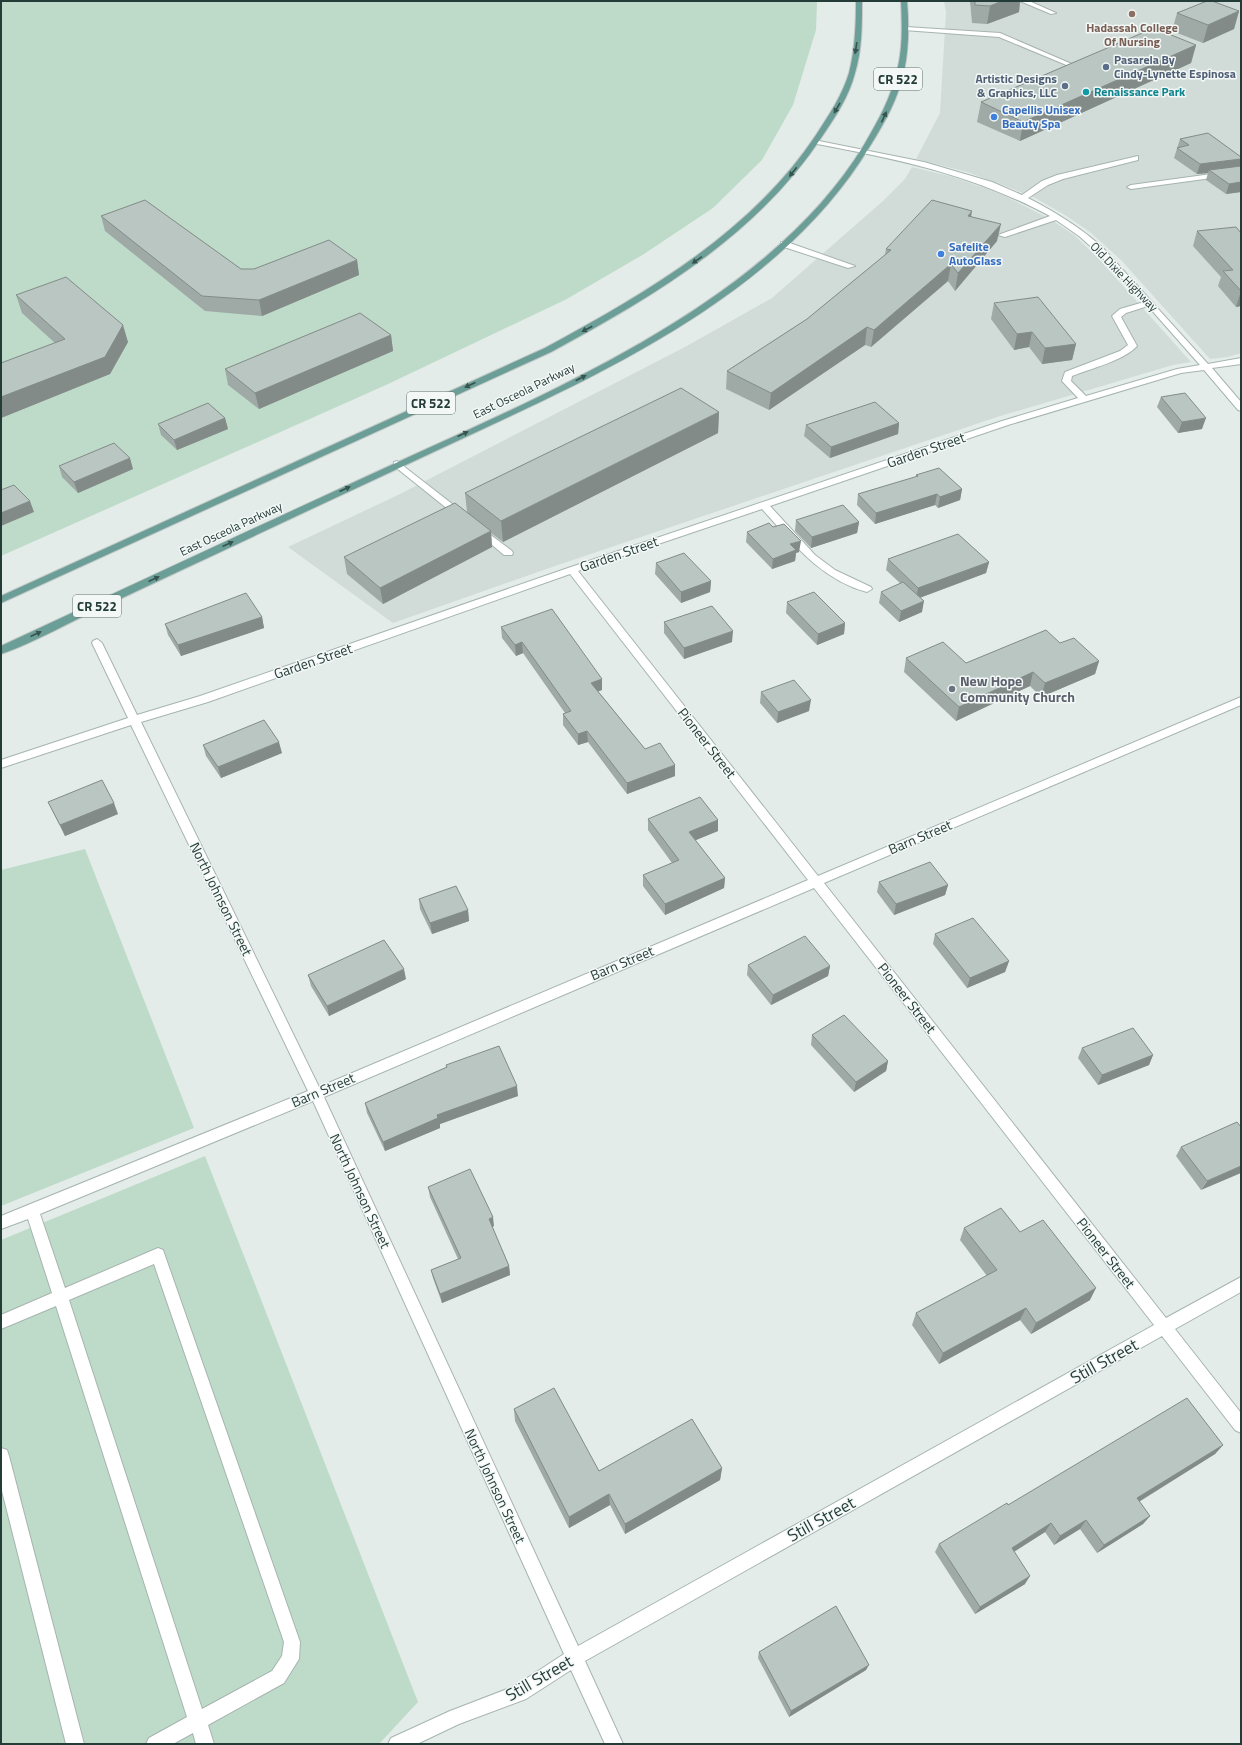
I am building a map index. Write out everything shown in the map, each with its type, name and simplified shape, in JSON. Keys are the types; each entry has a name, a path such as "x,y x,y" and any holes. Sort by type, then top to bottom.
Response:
{"main road":[{"name":"East Osceola Parkway","path":"1,600 548,350 609,317 660,286 705,254 747,219 785,182 817,142 844,95 852,73 859,23 859,1"},
{"name":"East Osceola Parkway","path":"1,650 556,391 627,354 714,299 750,273 812,218 838,190 866,151 896,89 904,54 906,29 904,1"}],"street":[{"path":"1023,1 1053,13"},
{"path":"906,29 1000,35 1078,68"},
{"name":"Old Dixie Highway","path":"817,142 866,151 956,174 1022,198 1057,217 1082,233 1107,256 1206,366 1241,408"},
{"path":"1022,198 1045,183 1060,177 1135,158"},
{"path":"1131,187 1241,172"},
{"path":"1002,235 1057,217"},
{"path":"784,244 851,266"},
{"path":"1084,399 1066,381 1068,374 1123,353 1133,346 1125,329 1116,316 1123,311 1150,303"},
{"name":"Garden Street","path":"1,764 134,720 204,699 572,570 1005,423 1180,371 1241,361"},
{"path":"397,464 508,552"},
{"path":"764,505 811,557 831,572 867,589"},
{"name":"Pioneer Street","path":"572,570 1241,1425"},
{"name":"North Johnson Street","path":"97,643 316,1094 614,1744"},
{"name":"Barn Street","path":"1,1223 316,1094 815,880 1241,701"},
{"path":"32,1210 205,1744"},
{"path":"1,1322 158,1255 292,1642 290,1659 278,1677 155,1744"},
{"name":"Still Street","path":"397,1744 456,1717 520,1693 574,1658 1165,1328 1241,1284"},
{"path":"1,1456 75,1744"}],"shaded area":[{"path":"944,1 1241,1 1241,353 1228,357 1210,359 1121,260 1090,232 1065,215 1035,198 1008,187 967,172 916,159 940,113 946,12"},
{"path":"912,167 953,177 999,193 1050,219 1074,235 1098,258 1191,362 1173,365 997,417 555,566 393,623 288,547 400,494 685,347 772,298 883,201 905,179"}],"green space":[{"path":"1,1 817,1 816,30 793,105 762,160 713,208 644,254 565,300 386,385 1,556"},
{"path":"85,849 194,1128 1,1206 1,870"},
{"path":"205,1156 418,1702 379,1744 1,1744 1,1240"}],"building":[{"path":"975,1 1002,1 990,6 975,5"},
{"path":"1207,1 1212,1 1239,11 1208,25 1177,13"},
{"path":"1154,28 1196,45 1023,122 981,102"},
{"path":"1208,133 1241,157 1241,159 1200,164 1177,148 1189,145 1180,139"},
{"path":"1241,166 1241,182 1229,184 1209,170"},
{"path":"145,200 241,269 254,269 329,240 357,260 259,300 202,296 101,216"},
{"path":"932,200 972,211 968,216 1001,224 958,273 951,264 874,330 867,327 771,393 727,371 807,319 891,250 886,249"},
{"path":"1236,227 1241,233 1241,291 1223,271 1233,270 1197,231"},
{"path":"66,277 123,325 105,357 1,397 1,363 65,339 16,295"},
{"path":"1038,297 1076,344 1045,348 1032,332 1017,334 994,303"},
{"path":"360,313 391,335 255,393 225,369"},
{"path":"681,388 719,412 501,521 465,493"},
{"path":"1185,393 1206,418 1182,422 1161,397"},
{"path":"875,402 899,423 831,447 806,425"},
{"path":"208,403 225,418 174,440 158,424"},
{"path":"114,443 130,458 74,482 59,466"},
{"path":"939,468 962,489 940,497 937,494 876,513 858,494 918,476 916,475"},
{"path":"14,485 30,501 1,513 1,490"},
{"path":"455,503 491,531 380,588 344,557"},
{"path":"843,505 859,522 812,537 796,520"},
{"path":"769,523 773,527 784,524 801,541 790,544 796,550 773,559 747,532"},
{"path":"958,534 989,562 918,588 888,559"},
{"path":"684,553 711,581 681,592 656,563"},
{"path":"903,582 924,601 901,611 881,592"},
{"path":"814,592 845,623 818,634 787,602"},
{"path":"246,593 262,617 178,645 165,624"},
{"path":"712,606 733,631 684,648 664,622"},
{"path":"552,609 602,679 591,683 645,749 660,743 675,765 627,783 587,731 578,734 563,714 571,711 522,642 515,645 501,627"},
{"path":"1046,630 1060,643 1074,638 1099,661 1045,683 1033,672 959,707 906,658 943,642 966,663"},
{"path":"794,680 811,700 778,712 761,692"},
{"path":"264,720 279,742 218,767 203,745"},
{"path":"102,780 114,803 60,825 48,802"},
{"path":"700,797 718,820 689,832 725,878 665,904 643,875 679,860 648,819"},
{"path":"930,862 948,885 896,904 879,882"},
{"path":"456,886 468,910 430,923 419,899"},
{"path":"973,918 1009,961 970,978 935,934"},
{"path":"805,936 830,966 773,995 748,965"},
{"path":"384,940 404,969 327,1006 308,975"},
{"path":"844,1015 888,1061 856,1082 812,1035"},
{"path":"1133,1028 1153,1055 1102,1075 1082,1048"},
{"path":"499,1046 517,1086 437,1115 438,1118 383,1142 365,1103 447,1067 446,1065"},
{"path":"1237,1122 1241,1127 1241,1166 1207,1181 1181,1147"},
{"path":"470,1169 493,1217 489,1219 509,1266 440,1294 431,1270 461,1258 428,1187"},
{"path":"1001,1208 1020,1232 1043,1220 1096,1288 1036,1323 1026,1308 943,1353 916,1313 997,1270 964,1228"},
{"path":"554,1388 599,1471 692,1419 722,1468 625,1524 609,1494 569,1517 514,1409"},
{"path":"1187,1398 1223,1445 1137,1498 1150,1516 1104,1545 1086,1520 1060,1536 1051,1523 1012,1548 1030,1576 980,1607 939,1544 1007,1503 1008,1505"},
{"path":"836,1606 869,1665 791,1711 759,1652"}],"place":[{"name":"Hadassah College Of Nursing","path":"1132,14"},
{"name":"Pasarela By Cindy-Lynette Espinosa","path":"1106,67"},
{"name":"Artistic Designs & Graphics, LLC","path":"1065,86"},
{"name":"Renaissance Park","path":"1086,92"},
{"name":"Capellis Unisex Beauty Spa","path":"994,117"},
{"name":"Safelite AutoGlass","path":"941,254"},
{"name":"New Hope Community Church","path":"952,689"}]}
